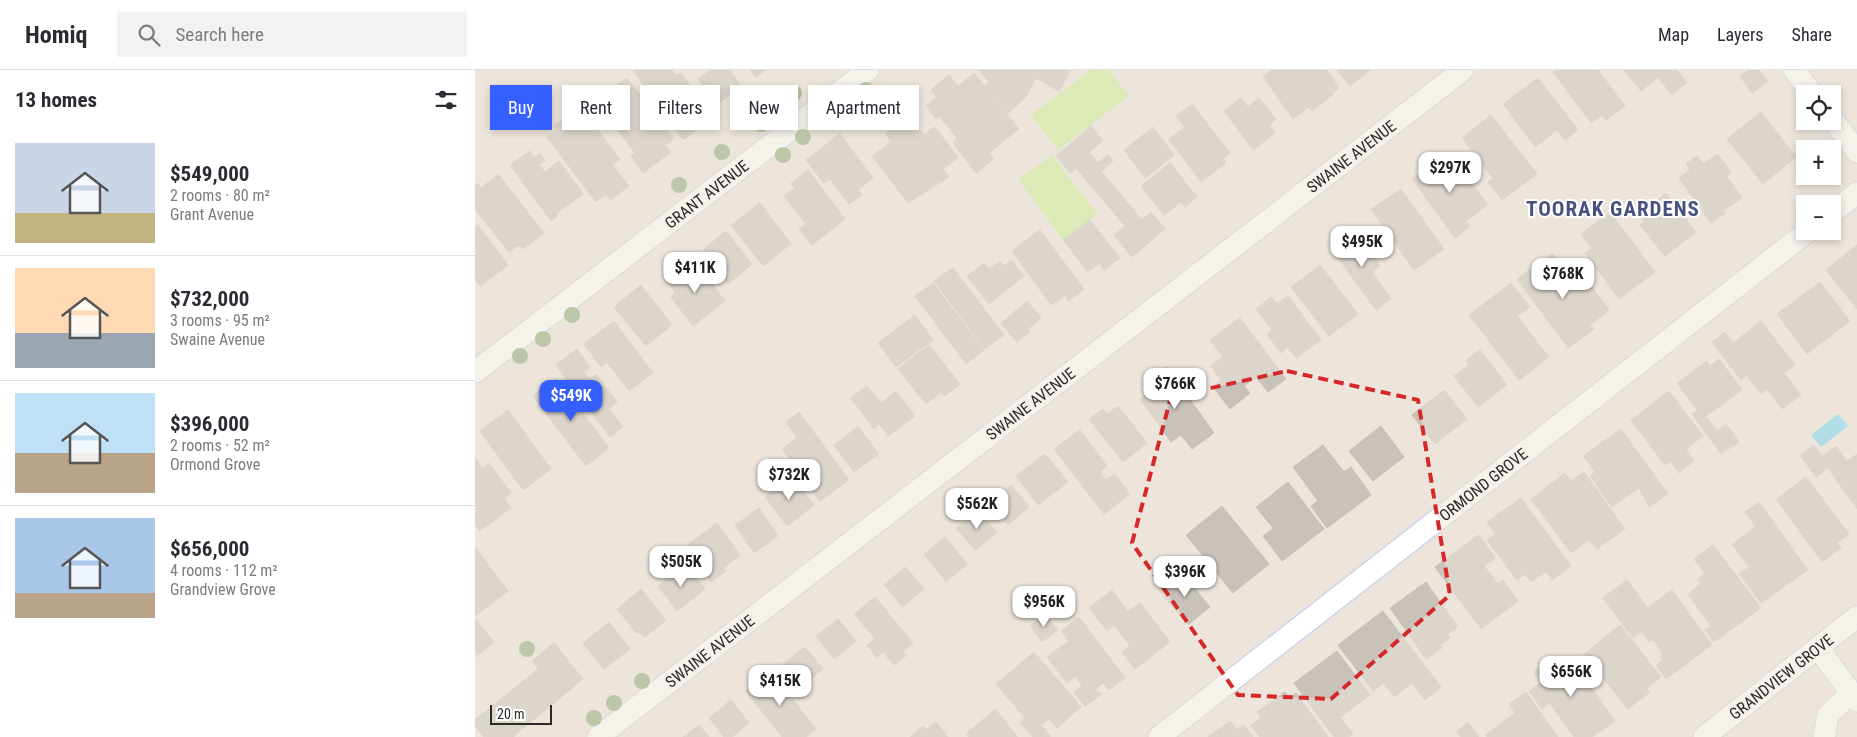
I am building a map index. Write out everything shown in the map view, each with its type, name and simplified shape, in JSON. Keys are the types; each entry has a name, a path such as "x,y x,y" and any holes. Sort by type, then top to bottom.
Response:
{"street":[{"name":"GRANT AVENUE","path":"475,372 868,70"},
{"name":"SWAINE AVENUE","path":"598,737 1463,70"},
{"path":"1794,70 1805,85"},
{"path":"1840,130 1857,152"},
{"path":"1841,206 1857,193"},
{"name":"ORMOND GROVE","path":"1159,737 1796,240"},
{"name":"GRANDVIEW GROVE","path":"1704,737 1857,617"},
{"path":"1818,648 1854,697 1828,715 1825,737"}],"highlighted area":[{"path":"1287,371 1418,400 1450,595 1331,699 1238,695 1132,543 1171,397"}],"green space":[{"path":"1090,70 1109,70 1129,96 1058,150 1031,115"},
{"path":"1052,155 1097,214 1063,240 1018,179"}],"water":[{"path":"1838,414 1848,426 1821,447 1811,435"}],"building":[{"path":"633,70 672,70 676,75 681,73 690,85 644,85"},
{"path":"711,70 730,70 740,85 730,85 730,95 720,103 720,85 702,85 698,79"},
{"path":"750,70 765,70 756,77"},
{"path":"979,70 1071,70 1059,91 1036,78 1025,98 1008,113 985,86 989,82"},
{"path":"1272,70 1327,70 1339,88 1312,111 1309,107 1293,119 1263,77"},
{"path":"1337,70 1370,70 1350,86"},
{"path":"1556,70 1598,70 1625,106 1606,120 1602,115 1591,123 1553,72"},
{"path":"1624,70 1677,70 1687,83 1672,95 1658,77 1641,91"},
{"path":"1748,70 1759,70 1768,81 1752,93 1740,76"},
{"path":"974,73 1019,129 989,153 994,159 976,173 953,143 957,138 939,116 936,119 926,106 937,97 931,90 949,75 958,86"},
{"path":"627,78 640,95 640,130 667,130 674,139 665,145 671,152 643,173 631,156 635,153 618,130 630,130 630,85 617,85"},
{"path":"1538,78 1578,130 1565,140 1557,130 1535,147 1503,104"},
{"path":"1241,98 1248,107 1259,98 1276,119 1269,125 1275,133 1253,150 1224,111"},
{"path":"1192,104 1230,153 1223,158 1226,163 1201,182 1169,139 1185,127 1176,116"},
{"path":"1761,112 1796,157 1763,184 1727,139"},
{"path":"1491,115 1537,174 1502,200 1488,182 1493,178 1462,138"},
{"path":"562,120 562,130 598,130 620,159 612,165 629,186 610,200 606,194 596,202 547,137 556,130 554,126"},
{"path":"1091,126 1103,141 1089,152 1098,163 1108,155 1113,161 1101,171 1142,220 1151,212 1165,229 1132,257 1114,235 1125,226 1076,168 1070,173 1056,156"},
{"path":"935,127 958,158 943,169 949,177 908,203 872,156 891,142 885,133 889,130 919,130 919,128 924,135"},
{"path":"1153,127 1174,155 1145,178 1124,150"},
{"path":"676,130 697,130 683,140"},
{"path":"840,134 873,178 858,190 862,195 849,204 830,179 824,183 806,160"},
{"path":"530,151 534,157 540,153 545,161 539,165 545,172 559,161 583,194 556,214 557,217 551,221 510,165"},
{"path":"1449,152 1488,205 1466,221 1470,226 1455,238 1412,179"},
{"path":"1718,154 1731,172 1727,177 1742,198 1723,211 1726,213 1711,223 1679,178 1690,170 1686,164 1697,156 1703,164"},
{"path":"1170,163 1197,197 1185,207 1181,202 1164,215 1141,186"},
{"path":"808,170 845,219 812,245 799,229 806,224 784,196 795,188 791,183"},
{"path":"498,174 544,233 523,249 518,245 509,252 475,209 475,185 477,183 481,188"},
{"path":"1401,189 1444,249 1414,270 1371,209"},
{"path":"1666,193 1696,232 1665,256 1640,225 1645,222 1639,214"},
{"path":"760,203 791,244 763,266 731,225"},
{"path":"1610,212 1655,272 1619,299 1585,253 1592,248 1581,234"},
{"path":"1090,220 1120,258 1104,270 1100,263 1088,272 1063,240"},
{"path":"477,224 508,265 480,286 475,278 475,226"},
{"path":"1040,230 1084,289 1068,301 1066,295 1051,305 1012,251"},
{"path":"726,231 752,264 728,284 706,256 708,254 704,249"},
{"path":"1355,231 1380,266 1372,272 1391,299 1376,310 1331,248"},
{"path":"1857,245 1857,309 1826,270"},
{"path":"1552,253 1571,278 1555,290 1561,297 1586,279 1609,310 1589,326 1595,329 1568,348 1517,279"},
{"path":"1011,260 1024,276 989,304 967,276 984,263 989,269 1000,261 1004,266"},
{"path":"694,261 725,301 693,326 671,297 675,293 667,282"},
{"path":"1320,265 1358,314 1329,336 1291,287"},
{"path":"953,268 1004,335 985,349 934,281"},
{"path":"1820,282 1850,321 1807,354 1777,314"},
{"path":"933,283 984,350 966,364 915,296"},
{"path":"1511,283 1530,307 1517,316 1549,357 1519,380 1469,315"},
{"path":"641,285 672,325 646,346 614,307"},
{"path":"1288,296 1321,340 1296,358 1288,347 1281,353 1267,334 1272,330 1256,309 1271,297 1277,304"},
{"path":"1027,301 1041,318 1028,329 1030,332 1017,342 1001,323"},
{"path":"915,315 933,340 896,367 878,343"},
{"path":"1240,318 1286,379 1268,392 1256,377 1244,386 1250,393 1230,409 1213,387 1221,380 1211,366 1223,357 1210,340"},
{"path":"614,321 653,373 629,391 607,362 601,367 584,344"},
{"path":"1761,321 1795,365 1784,373 1801,395 1782,409 1767,389 1761,394 1747,375 1741,380 1712,342 1725,332 1733,343"},
{"path":"929,345 960,384 945,396 941,392 926,404 898,369"},
{"path":"577,349 590,367 584,372 589,379 596,374 617,402 609,409 623,427 610,437 556,365"},
{"path":"1480,350 1507,385 1478,407 1454,376 1469,365 1466,360"},
{"path":"1719,359 1742,390 1706,416 1717,431 1726,424 1739,442 1721,454 1692,414 1697,410 1677,383 1707,361 1710,366"},
{"path":"1166,366 1214,433 1192,449 1181,435 1171,442 1140,399 1149,393 1142,384"},
{"path":"557,378 609,448 586,466 533,396"},
{"path":"867,386 881,403 896,391 915,416 888,436 879,424 874,429 851,398"},
{"path":"1444,390 1467,419 1435,444 1412,415"},
{"path":"1669,391 1703,436 1686,449 1694,461 1679,473 1670,461 1665,465 1631,420"},
{"path":"1118,406 1147,443 1123,462 1089,419 1103,409 1107,414"},
{"path":"508,410 551,469 523,490 480,431"},
{"path":"799,412 849,480 820,501 782,449 797,438 786,422"},
{"path":"1381,426 1404,457 1373,481 1349,451"},
{"path":"858,427 879,454 854,472 834,445"},
{"path":"1621,429 1668,494 1649,507 1639,488 1612,507 1590,476 1595,472 1583,456"},
{"path":"1080,430 1107,466 1100,472 1106,480 1115,474 1130,494 1104,514 1054,449"},
{"path":"1323,445 1344,472 1351,467 1371,495 1327,528 1311,506 1318,501 1293,467"},
{"path":"1814,445 1822,456 1836,446 1847,461 1857,454 1857,509 1828,468 1816,477 1800,455"},
{"path":"1045,454 1068,482 1038,505 1016,476"},
{"path":"475,458 482,468 489,463 511,493 504,498 511,508 480,531 475,525"},
{"path":"1584,472 1625,529 1597,549 1589,540 1571,553 1531,499 1565,473 1571,481"},
{"path":"792,477 814,505 787,526 765,497"},
{"path":"1806,477 1849,534 1837,543 1841,548 1822,562 1776,499"},
{"path":"1288,482 1324,529 1282,561 1263,536 1273,528 1256,507"},
{"path":"1011,485 1029,507 1008,525 989,503"},
{"path":"1521,498 1571,566 1552,580 1546,572 1531,582 1525,574 1517,580 1487,540 1496,534 1487,522"},
{"path":"1759,502 1808,570 1761,603 1739,574 1749,567 1732,544 1756,527 1745,512"},
{"path":"1222,506 1269,564 1233,593 1186,535"},
{"path":"759,508 778,536 754,553 735,525"},
{"path":"978,510 997,533 975,550 956,528"},
{"path":"717,523 740,555 723,568 726,571 711,582 685,547"},
{"path":"1479,535 1495,558 1484,566 1498,584 1503,580 1518,601 1481,629 1435,567"},
{"path":"945,537 967,564 946,582 924,554"},
{"path":"1713,545 1761,608 1714,642 1705,630 1711,626 1688,594 1701,584 1697,579 1705,574 1694,559"},
{"path":"475,547 508,591 475,616"},
{"path":"685,564 705,589 677,611 658,586"},
{"path":"906,567 924,589 902,607 884,584"},
{"path":"1181,572 1210,607 1188,625 1159,590"},
{"path":"1627,580 1648,608 1672,590 1712,645 1666,679 1656,665 1663,660 1660,657 1663,654 1653,640 1649,642 1642,632 1633,638 1603,598"},
{"path":"1426,582 1458,627 1447,634 1450,638 1440,645 1442,648 1426,659 1390,608"},
{"path":"641,589 666,620 645,637 640,632 637,634 617,609"},
{"path":"1112,590 1128,612 1140,603 1170,642 1135,669 1122,652 1130,646 1114,625 1107,631 1089,608"},
{"path":"875,597 913,643 902,652 907,655 894,665 883,652 877,658 867,645 875,639 854,614"},
{"path":"1383,611 1441,687 1425,700 1412,683 1394,697 1384,683 1373,691 1338,645"},
{"path":"1045,614 1058,630 1042,642 1030,626"},
{"path":"1079,617 1125,678 1109,690 1103,683 1094,690 1102,694 1085,706 1074,692 1082,686 1075,676 1067,683 1047,657 1069,641 1061,631"},
{"path":"475,619 494,642 475,657"},
{"path":"838,619 856,641 834,659 816,636"},
{"path":"609,622 630,649 604,669 583,643"},
{"path":"1620,625 1661,677 1647,688 1650,692 1628,709 1584,654"},
{"path":"554,643 583,679 513,737 484,737 475,726 475,720 538,669 532,661"},
{"path":"805,647 823,669 801,687 783,664"},
{"path":"1337,651 1370,695 1340,717 1353,734 1349,737 1334,737 1294,683"},
{"path":"1034,652 1081,707 1057,728 1049,719 1041,725 1051,736 1049,737 1033,737 1020,722 1025,718 996,684"},
{"path":"1555,657 1573,661 1615,721 1592,737 1574,737 1550,703 1542,709 1529,691 1541,683 1534,672"},
{"path":"767,667 816,729 806,737 782,737 746,691 760,679 758,675"},
{"path":"1285,692 1290,698 1296,693 1328,737 1260,737 1251,725 1261,718 1257,712"},
{"path":"1526,692 1558,737 1487,737 1485,735 1515,713 1509,704"},
{"path":"731,700 749,723 732,737 724,737 709,718"},
{"path":"995,709 1018,737 969,737 966,734"},
{"path":"1230,721 1237,730 1244,725 1253,737 1208,737"},
{"path":"936,722 948,737 910,737 923,726 926,730"},
{"path":"1468,722 1479,737 1461,737 1457,731"},
{"path":"699,725 709,737 683,737"}],"district":[{"name":"TOORAK GARDENS","path":"1613,209"}]}
